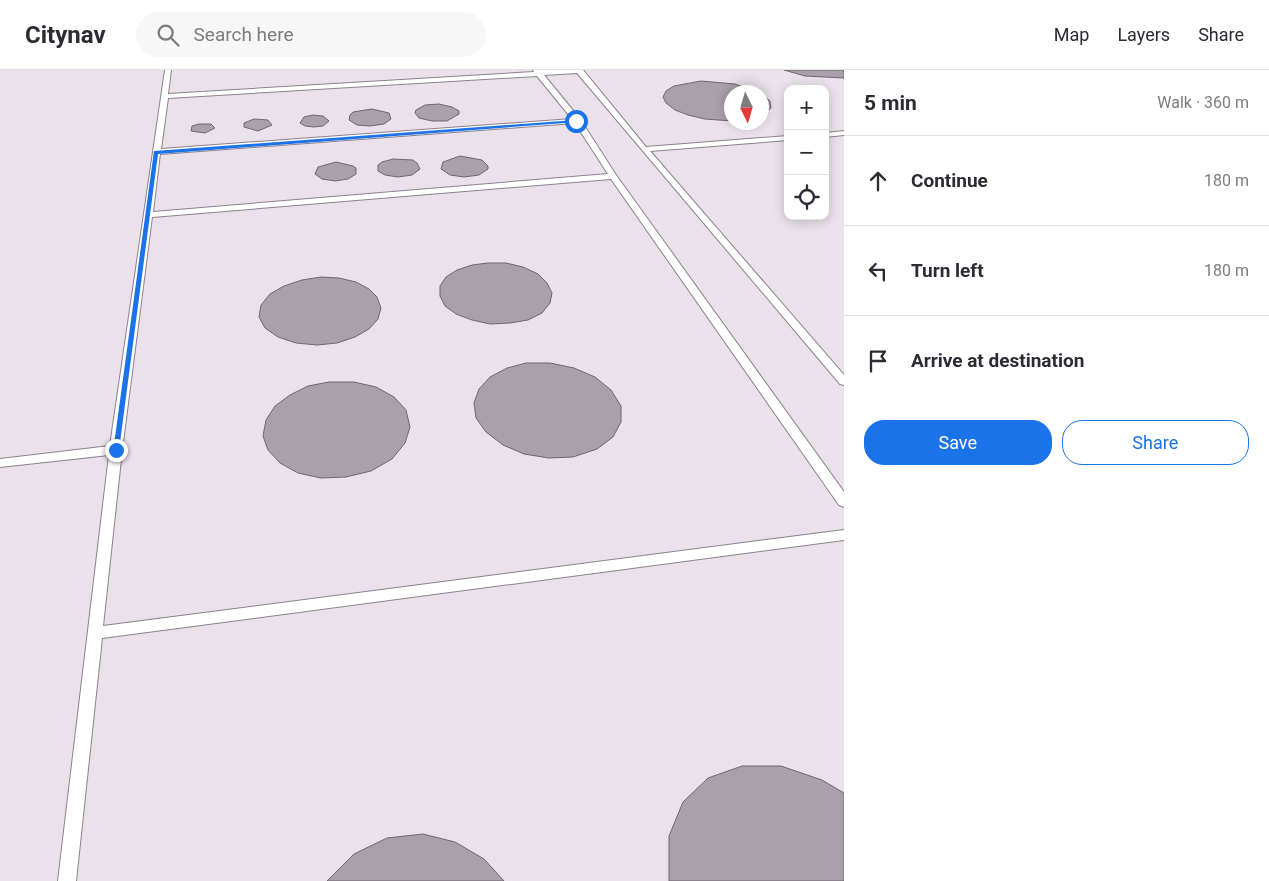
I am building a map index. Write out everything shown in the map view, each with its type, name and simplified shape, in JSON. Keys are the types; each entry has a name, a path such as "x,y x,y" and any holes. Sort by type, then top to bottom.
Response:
{"lane":[{"path":"67,881 116,450 168,70"},
{"path":"165,96 537,72 579,71 844,382"},
{"path":"537,72 576,121 844,502"},
{"path":"156,152 576,121"},
{"path":"829,135 844,133"},
{"path":"644,149 784,138"},
{"path":"147,215 613,176"},
{"path":"0,463 116,450"},
{"path":"95,633 844,535"}],"building":[{"path":"784,70 844,70 844,78 805,76"},
{"path":"701,81 738,85 724,85 724,120 705,119 675,110 666,103 663,97 666,91 674,86"},
{"path":"439,104 452,107 459,111 459,114 447,121 432,121 419,118 415,113 416,110 425,105"},
{"path":"372,109 389,113 391,119 384,124 370,126 357,125 349,120 353,112"},
{"path":"313,115 323,116 329,121 323,126 314,127 305,126 300,123 304,117"},
{"path":"254,119 268,120 272,125 258,131 244,127 244,123"},
{"path":"211,124 215,128 205,133 191,131 192,126"},
{"path":"460,156 482,160 488,166 488,169 479,175 464,177 450,175 441,169 443,162"},
{"path":"393,159 413,160 420,169 412,175 398,177 385,175 378,171 378,165"},
{"path":"336,162 353,166 356,168 356,174 348,179 335,181 322,179 315,174 318,167"},
{"path":"506,263 523,267 538,274 547,283 552,293 550,303 542,313 528,320 490,324 456,314 445,306 440,296 440,286 446,277 457,270 472,265"},
{"path":"321,277 339,278 356,282 369,289 377,297 381,308 378,319 369,329 355,337 337,343 317,345 296,343 278,337 265,328 259,317 261,305 270,294 284,286 302,280"},
{"path":"526,363 550,363 574,368 595,377 611,390 621,406 621,422 613,437 597,449 573,457 549,458 524,454 503,445 486,432 476,418 474,403 479,389 490,377 507,368"},
{"path":"329,382 354,382 376,387 394,397 406,410 410,427 405,443 392,459 371,471 346,477 321,478 298,473 280,463 268,450 263,436 266,420 275,406 290,395 308,386"},
{"path":"742,766 781,766 822,780 844,793 844,881 669,881 669,836 683,802 708,778"},
{"path":"423,834 455,842 484,859 504,881 327,881 354,854 387,838"}],"route":[{"path":"116,450 156,152 576,121"}]}
